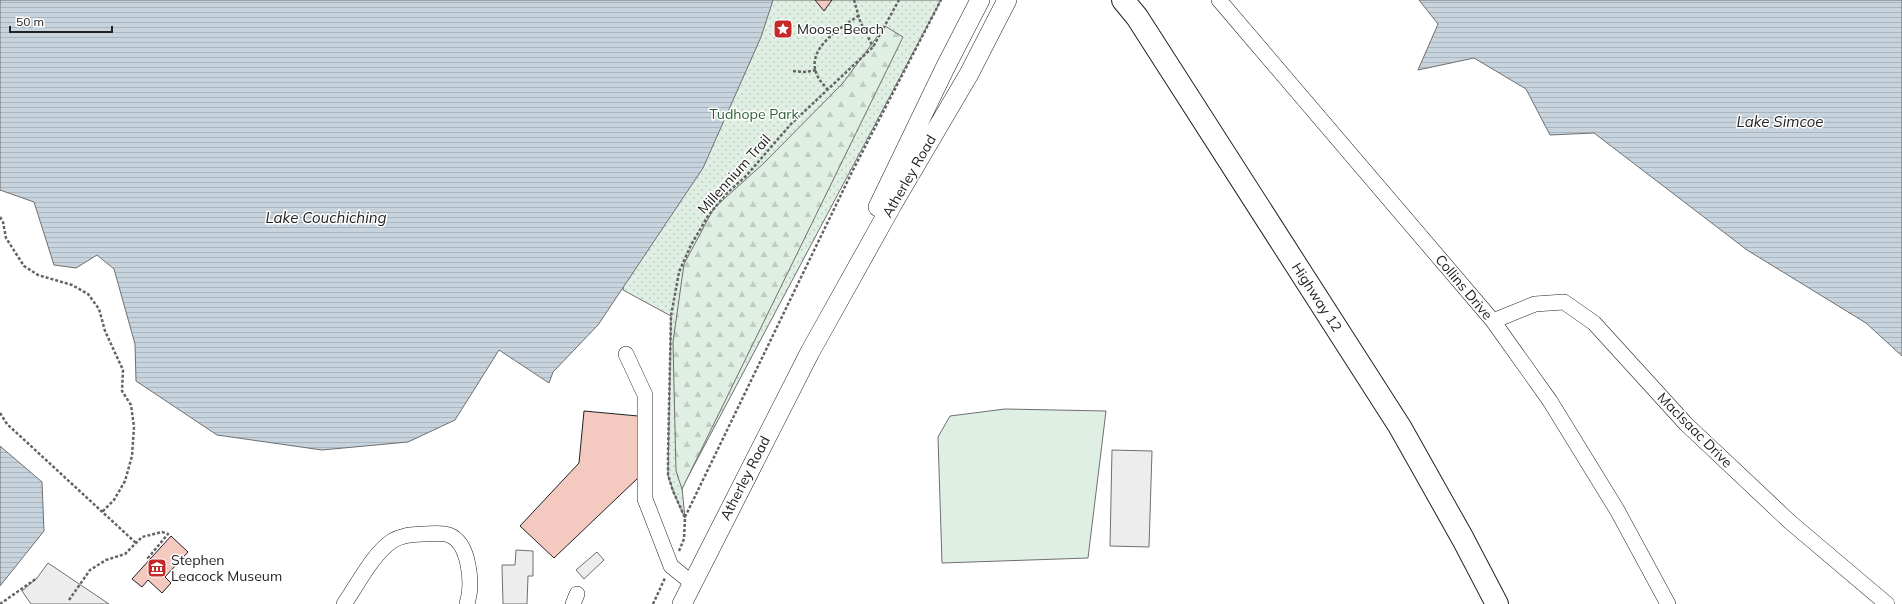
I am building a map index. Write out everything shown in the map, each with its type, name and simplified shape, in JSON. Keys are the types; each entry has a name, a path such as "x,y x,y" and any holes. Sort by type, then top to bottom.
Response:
{"highway":[{"name":"Highway 12","path":"1123,0 1136,9 1400,427 1497,604"}],"main road":[{"name":"Atherley Road","path":"682,604 810,352 918,122 980,0"},
{"name":"Atherley Road","path":"810,352 892,205 969,74 1007,0"}],"street":[{"name":"Collins Drive","path":"1219,0 1493,321 1550,401 1617,510 1668,604"},
{"name":"MacIsaac Drive","path":"1493,321 1535,304 1564,302 1594,323 1686,424 1790,522 1887,604"},
{"path":"626,354 645,395 645,499 671,566 692,583"},
{"path":"344,604 373,562 391,542 405,535 441,533 456,539 461,545 466,556 470,585 467,604"}],"path":[{"path":"854,0 858,16 873,47"},
{"name":"Millennium Trail","path":"899,0 873,47 791,124 746,176 725,195 708,216 691,244 679,272 671,316 668,475 673,491 685,518 852,172 941,0"},
{"path":"828,90 817,75 817,54 823,44 858,16"},
{"path":"793,70 805,72 816,70"},
{"path":"0,217 3,222 6,238 24,266 38,275 72,285 88,294 99,309 105,330 123,370 122,391 131,405 134,428 132,456 125,481 114,500 102,512"},
{"path":"0,414 7,424 136,543"},
{"path":"69,600 90,570 106,560 125,554 142,537 162,532 168,534 148,558 150,559"},
{"path":"0,604 37,578"}],"green space":[{"name":"Tudhope Park","path":"651,0 941,0 682,488 685,518 673,491 668,475 671,316 623,290"},
{"path":"885,26 903,37 682,489 676,471 673,342 684,264 714,208 764,163 843,83"},
{"path":"1005,409 1106,411 1088,558 942,563 938,437 950,416"}],"shaded area":[{"path":"1112,450 1152,451 1149,547 1110,546"},
{"path":"516,550 533,551 533,576 528,576 527,604 503,604 502,565 515,565"},
{"path":"597,552 604,560 584,579 576,570"},
{"path":"48,563 109,604 31,604 22,591 37,578"}],"water":[{"name":"Lake Couchiching","path":"0,0 773,0 761,37 703,168 598,325 553,372 549,383 499,350 455,420 408,442 322,450 217,435 136,381 135,344 114,269 97,255 76,268 54,265 34,202 0,190"},
{"name":"Lake Simcoe","path":"1419,0 1902,0 1902,356 1866,323 1747,250 1594,133 1550,135 1526,89 1474,58 1418,70 1438,24"},
{"path":"0,446 42,482 44,531 0,586"}],"building":[{"path":"815,0 832,0 824,11"},
{"path":"584,411 638,416 639,477 554,558 520,526 579,463"},
{"name":"Stephen Leacock Museum","path":"171,536 188,552 165,577 171,583 162,593 148,580 142,587 132,579"}],"place":[{"name":"Moose Beach","path":"783,29"},
{"name":"Stephen Leacock Museum","path":"157,568"}]}
